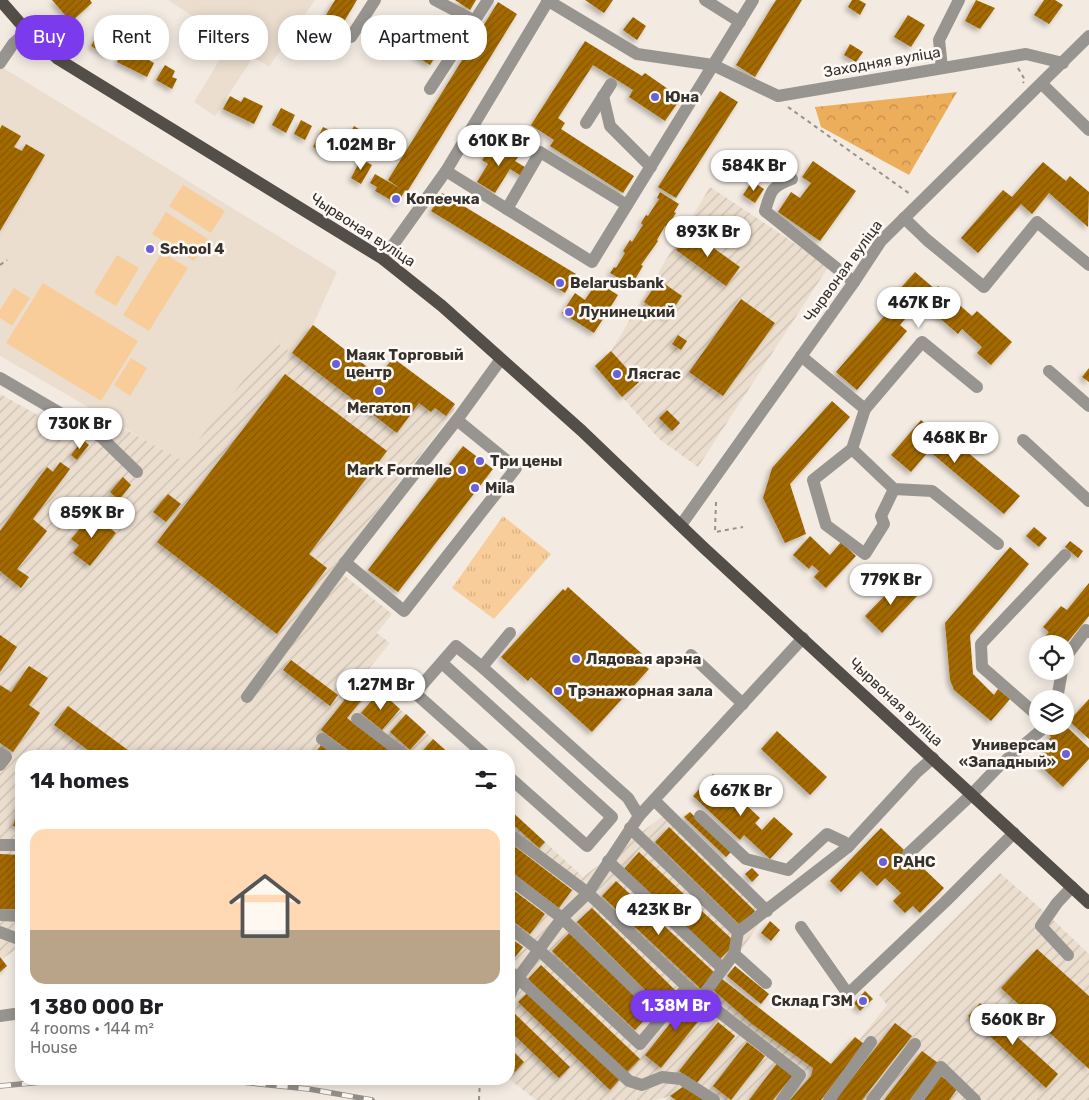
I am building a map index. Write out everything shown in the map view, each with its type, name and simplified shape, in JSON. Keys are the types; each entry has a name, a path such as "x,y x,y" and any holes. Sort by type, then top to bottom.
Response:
{"main road":[{"name":"Чырвоная вуліца","path":"0,0 15,18"},
{"name":"Чырвоная вуліца","path":"60,60 383,259 442,306 582,431 703,547 1089,903"}],"street":[{"path":"351,37 375,0"},
{"path":"435,0 463,15"},
{"path":"478,15 488,0"},
{"path":"383,259 446,171 547,0"},
{"name":"Заходняя вуліца","path":"547,0 637,54 713,65 778,96 1026,54 1062,63"},
{"path":"705,0 740,22"},
{"path":"446,171 592,262 753,0"},
{"path":"942,68 939,40 959,0"},
{"name":"Чырвоная вуліца","path":"682,525 881,241 1089,36"},
{"path":"0,63 15,42"},
{"path":"430,89 449,60"},
{"path":"586,123 610,84"},
{"path":"1042,84 1089,130"},
{"path":"603,96 610,126 651,167"},
{"path":"507,209 540,152 627,205"},
{"path":"792,179 781,184 771,192 765,211 854,282"},
{"path":"904,218 927,240 984,286 1037,222 1089,265"},
{"path":"894,489 881,516 884,524 865,554 826,525 814,480 852,449 864,409 922,342 977,387"},
{"path":"801,356 864,409"},
{"path":"247,697 345,562 457,420 501,358"},
{"path":"1049,371 1089,406"},
{"path":"0,378 102,437 137,472"},
{"path":"345,562 404,611 516,468 457,420"},
{"path":"1023,440 1089,501"},
{"path":"852,449 894,489 932,491 998,544"},
{"path":"1029,708 982,667 981,644 1065,555"},
{"path":"1074,646 1086,630 1089,632"},
{"path":"482,667 510,633"},
{"path":"515,973 539,950 562,918 588,893 639,816 803,638"},
{"path":"479,750 415,693 456,646 628,798 639,816"},
{"path":"691,655 743,704"},
{"path":"442,663 612,817 587,846 515,782"},
{"path":"357,719 398,750"},
{"path":"908,854 998,767 1035,735"},
{"path":"322,739 337,750"},
{"path":"0,753 6,757 0,764"},
{"path":"701,998 734,954 738,932 848,847 917,772 933,758"},
{"path":"654,800 767,911"},
{"path":"700,816 746,859 788,870 827,834 844,842 848,847"},
{"path":"630,828 738,932"},
{"path":"801,927 848,994 1014,833"},
{"path":"598,834 617,847"},
{"path":"515,838 588,893 687,987 800,1075 782,1100"},
{"path":"0,845 15,846"},
{"path":"608,862 722,968"},
{"path":"515,883 562,918 663,1016"},
{"path":"1068,955 1041,926 1057,903 1072,887"},
{"path":"0,915 15,916"},
{"path":"0,932 15,938"},
{"path":"515,932 539,950 640,1044 687,987"},
{"path":"734,954 766,983"},
{"path":"515,975 629,1081 642,1085 662,1077 681,1078 714,1100"},
{"path":"0,1016 15,1014"},
{"path":"828,1100 871,1042"},
{"path":"872,1100 915,1044"},
{"path":"917,1100 942,1067 961,1095 975,1100"}],"path":[{"path":"1018,67 1025,80 1020,87"},
{"path":"796,104 786,106 912,195"},
{"path":"0,265 6,260"},
{"path":"716,502 715,532 743,528"},
{"path":"479,1100 480,1085"}],"shaded area":[{"path":"168,0 315,0 305,15 278,15 278,54 269,67 258,60 268,60 268,15 191,15"},
{"path":"219,60 251,60 215,116 194,102"},
{"name":"School 4","path":"0,66 337,272 313,325 292,353 273,340 183,462 0,356"},
{"path":"710,187 829,266 698,467 659,439 595,366 611,351"},
{"path":"313,325 379,376 393,358 455,404 454,411 334,567 392,614 377,633 390,643 363,676 445,750 15,750 15,950 2,959 7,966 0,972 0,394 81,439 99,415 183,461 273,340 292,353"},
{"path":"668,812 765,915 722,979 831,1064 855,1037 859,1040 887,1005 879,995 1000,873 1089,954 1089,1100 676,1100 670,1096 656,1100 536,1100 515,1084 515,815 583,877"}],"green space":[{"path":"957,92 909,175 821,127 815,107"},
{"path":"183,185 225,211 211,233 169,206"},
{"path":"166,212 208,239 194,261 152,234"},
{"path":"162,252 188,268 149,331 123,315"},
{"path":"117,255 139,268 116,306 94,293"},
{"path":"43,283 138,341 101,401 6,343"},
{"path":"14,288 30,298 12,326 0,318 0,310"},
{"path":"131,358 147,368 130,396 114,385"},
{"path":"503,516 551,554 494,619 452,588"}],"building":[{"path":"52,0 90,0 92,3 79,15 65,15"},
{"path":"335,0 357,0 348,15 326,15"},
{"path":"455,0 476,0 470,10"},
{"path":"585,0 613,0 604,13"},
{"path":"776,0 802,0 755,77 736,65"},
{"path":"852,0 859,0 866,4 860,15 848,7"},
{"path":"976,0 995,8 980,29 965,21"},
{"path":"1044,0 1055,0 1063,5 1049,24 1034,15"},
{"path":"498,2 517,14 398,204 375,191 377,187 370,183 375,174 401,189 388,180 462,60 487,60 487,20"},
{"path":"908,15 925,25 911,47 894,37"},
{"path":"633,17 646,26 637,40 623,30"},
{"path":"585,41 642,76 645,73 681,98 665,121 629,97 633,90 593,65 558,118 565,123 561,129 634,176 623,193 550,146 554,140 531,125"},
{"path":"850,44 863,52 856,62 844,55"},
{"path":"118,60 149,60 154,63 147,77 117,62"},
{"path":"422,60 433,60 430,65"},
{"path":"165,65 175,71 172,77 177,79 172,89 156,80"},
{"path":"720,91 738,102 676,198 658,187"},
{"path":"230,96 241,102 244,97 263,106 254,124 223,109"},
{"path":"281,108 295,115 286,133 272,125"},
{"path":"301,120 312,126 305,140 294,134"},
{"path":"2,125 21,136 14,147 22,151 26,144 45,155 0,231 0,129"},
{"path":"354,126 365,133 355,148 345,142"},
{"path":"323,127 334,132 331,138 341,144 334,157 313,147"},
{"path":"495,141 519,156 515,161 528,169 523,177 510,169 495,193 477,182 488,164 482,160"},
{"path":"361,159 372,165 361,184 351,178"},
{"path":"813,161 856,191 820,241 778,212 791,192 800,198 811,183 802,177"},
{"path":"1043,162 1066,181 1070,176 1089,192 1088,227 1049,193 1032,214 1021,204 978,253 961,238 1003,190 1012,197"},
{"path":"752,181 764,189 755,203 743,195"},
{"path":"660,192 679,204 674,212 676,213 667,227 665,226 658,241 641,265 643,266 634,281 632,280 629,284 610,273 614,267 616,268 630,240 632,242 643,225 641,223 659,199 657,198"},
{"path":"442,193 576,274 565,293 431,211"},
{"path":"690,231 740,267 726,286 676,250"},
{"path":"915,272 935,289 938,286 972,316 977,311 1012,342 991,365 977,353 982,347 962,329 958,334 920,301 900,325 907,331 857,390 836,372 886,314 881,310"},
{"path":"659,280 682,296 667,318 644,302"},
{"path":"597,282 618,295 594,333 562,313 575,293 585,300"},
{"path":"741,299 775,323 723,396 689,372"},
{"name":"Маяк Торговый центр","path":"313,325 379,376 393,358 455,404 446,416 435,408 431,412 419,403 397,433 292,353"},
{"path":"678,335 687,341 681,350 672,344"},
{"name":"Лясгас","path":"611,351 639,382 622,397 595,366"},
{"path":"1089,368 1089,382 1082,377"},
{"path":"285,374 387,451 309,554 327,568 277,634 157,542"},
{"path":"832,401 850,417 790,484 806,534 785,543 763,498 772,468"},
{"path":"667,410 680,423 672,431 659,418"},
{"path":"921,420 945,440 948,436 1020,496 1004,514 929,451 911,472 891,455"},
{"path":"83,440 89,445 77,460 71,455"},
{"path":"463,446 493,469 398,592 368,570"},
{"path":"60,462 70,469 33,519 47,531 17,569 29,577 21,588 0,571 0,531 47,467 53,472"},
{"path":"123,477 131,485 119,500 110,492"},
{"path":"168,494 181,504 166,522 153,512"},
{"path":"92,514 116,533 90,566 73,553 79,545 71,539"},
{"path":"1034,527 1047,538 1039,547 1026,536"},
{"path":"810,536 830,555 841,542 856,556 826,588 814,577 819,571 812,565 809,569 793,555"},
{"path":"1070,541 1083,551 1078,558 1065,547"},
{"path":"1010,547 1029,564 970,635 973,674 994,695 998,689 1010,699 991,721 954,690 950,680 945,623"},
{"path":"900,580 917,596 882,633 865,616"},
{"path":"1089,583 1089,616 1073,635 1046,635 1049,632 1043,627 1061,606 1067,610"},
{"name":"Лядовая арэна","path":"568,587 650,661 645,666 649,669 592,732 531,677 528,681 501,657 563,589 565,591"},
{"path":"0,635 17,647 0,672"},
{"path":"291,660 338,695 330,706 283,670"},
{"path":"29,666 48,678 29,705 40,713 13,752 0,743 0,685 11,692"},
{"path":"363,676 374,685 347,718 389,750 348,750 321,730"},
{"path":"380,691 400,709 382,730 361,713"},
{"path":"1089,699 1089,739 1074,726 1074,716"},
{"path":"68,706 128,750 88,750 54,725"},
{"path":"406,714 426,732 410,750 390,732"},
{"path":"777,731 827,777 810,795 761,749"},
{"name":"Универсам «Западный»","path":"1074,734 1089,748 1089,759 1063,787 1035,761 1047,749 1043,746 1051,737 1050,735"},
{"path":"433,739 445,750 423,750"},
{"path":"321,745 328,750 317,750"},
{"path":"713,774 760,818 755,823 762,830 774,817 793,834 770,859 744,835 740,840 693,796"},
{"path":"690,812 731,852 726,857 684,817"},
{"path":"515,814 545,842 539,848 515,826"},
{"path":"669,827 755,911 741,926 655,842"},
{"name":"РАНС","path":"881,828 944,888 920,913 913,906 905,913 893,901 901,893 885,878 877,886 861,871 841,892 830,881"},
{"path":"515,847 572,890 559,908 515,875"},
{"path":"639,852 736,943 720,959 624,869"},
{"path":"0,854 15,855 15,909 0,909"},
{"path":"752,868 759,875 752,882 745,874"},
{"path":"616,881 716,974 702,990 602,896"},
{"path":"515,892 545,914 530,934 515,923"},
{"path":"592,908 679,994 664,1009 577,922"},
{"path":"770,921 780,930 771,941 761,933"},
{"path":"569,933 652,1012 635,1030 552,951"},
{"path":"515,941 523,947 515,957"},
{"path":"1037,949 1089,996 1089,1069 1001,988"},
{"path":"0,957 7,966 0,972"},
{"path":"541,965 640,1059 626,1073 528,979"},
{"path":"735,966 769,994 761,1004 727,976"},
{"path":"722,979 831,1064 855,1037 864,1044 821,1100 790,1100 811,1076 813,1068 752,1024 712,989"},
{"name":"Склад ГЗМ","path":"865,991 873,999 860,1011 854,1003"},
{"path":"528,992 620,1079 610,1090 518,1002"},
{"path":"692,996 708,1009 661,1068 645,1055"},
{"path":"980,1003 1058,1074 1046,1088 968,1016"},
{"path":"515,1014 570,1067 559,1078 515,1036"},
{"path":"718,1022 735,1036 696,1084 679,1071"},
{"path":"895,1023 912,1036 862,1100 835,1100"},
{"path":"747,1042 765,1056 731,1100 713,1086"},
{"path":"922,1051 938,1063 910,1100 884,1100"},
{"path":"515,1053 524,1062 515,1072"},
{"path":"778,1062 794,1074 773,1100 749,1100"},
{"path":"941,1076 958,1088 949,1100 924,1100"},
{"path":"684,1086 706,1100 676,1100 670,1096"}],"railway":[{"path":"0,1086 15,1085"},
{"path":"270,1085 309,1089 372,1100"}],"place":[{"name":"Юна","path":"655,97"},
{"name":"Копеечка","path":"396,199"},
{"name":"School 4","path":"150,249"},
{"name":"Belarusbank","path":"560,283"},
{"name":"Лунинецкий","path":"569,312"},
{"name":"Маяк Торговый центр","path":"336,364"},
{"name":"Лясгас","path":"617,374"},
{"name":"Мегатоп","path":"379,391"},
{"name":"Три цены","path":"480,461"},
{"name":"Mark Formelle","path":"462,470"},
{"name":"Mila","path":"475,488"},
{"name":"Лядовая арэна","path":"576,659"},
{"name":"Трэнажорная зала","path":"558,691"},
{"name":"Универсам «Западный»","path":"1066,754"},
{"name":"РАНС","path":"883,862"},
{"name":"Склад ГЗМ","path":"863,1001"}]}
